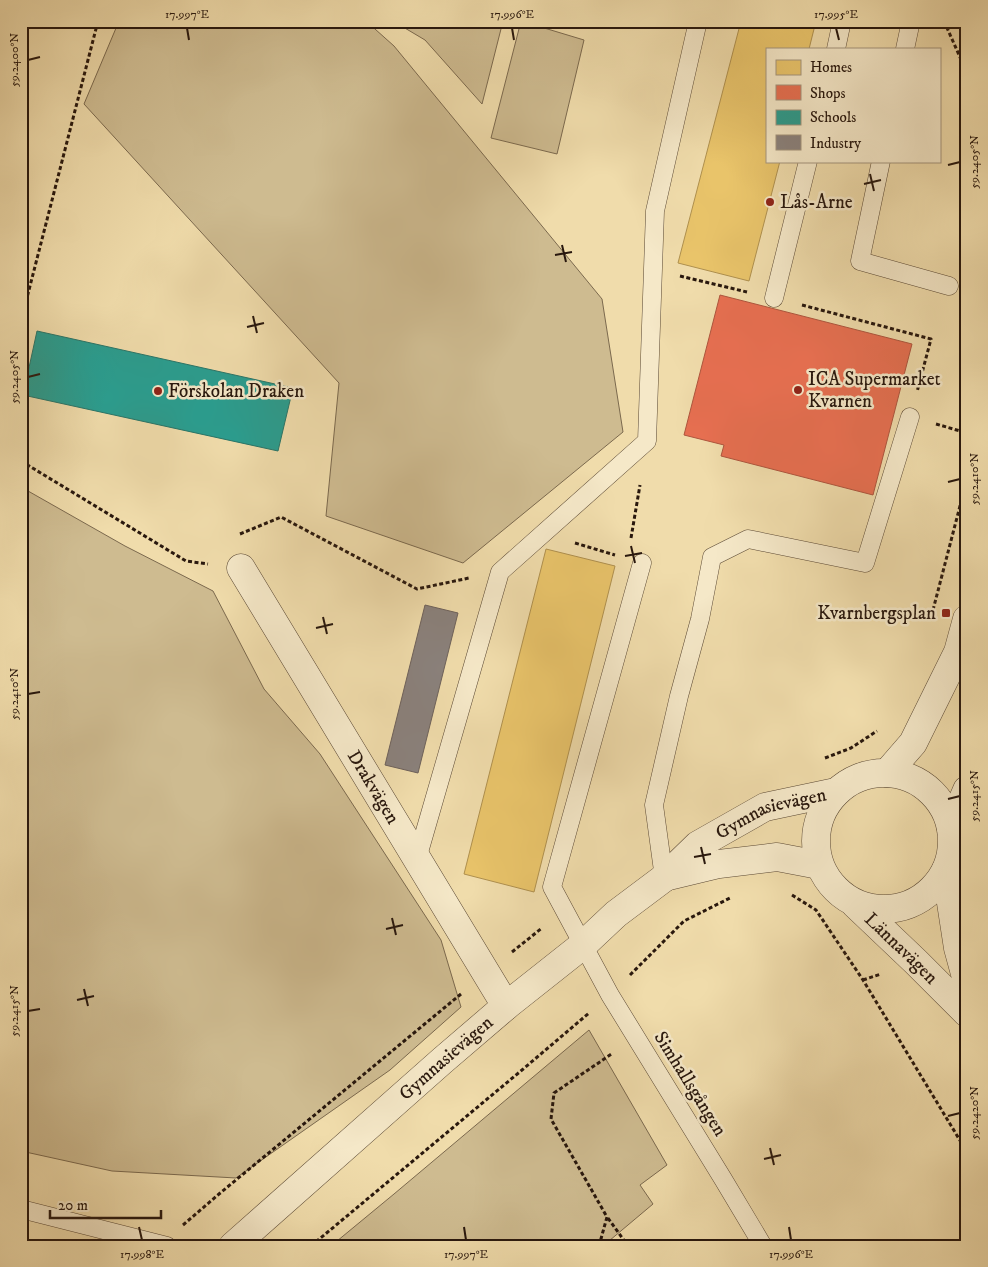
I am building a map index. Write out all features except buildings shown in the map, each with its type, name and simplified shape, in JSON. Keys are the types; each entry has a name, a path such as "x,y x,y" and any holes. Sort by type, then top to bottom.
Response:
{"street":[{"name":"Drakvägen","path":"241,568 506,1006"},
{"path":"887,773 913,743 958,652 967,619"},
{"path":"887,773 909,778 928,789 943,806 951,827 952,849 946,870 930,892 907,906 881,910 855,904 832,887 819,865 815,839 821,814 836,792 860,777 887,773"},
{"path":"951,827 967,790"},
{"name":"Gymnasievägen","path":"233,1246 443,1060 506,1006 583,945 616,914 664,878 698,845 765,807 836,792"},
{"name":"Gymnasievägen","path":"664,878 719,864 777,857 819,865"},
{"name":"Lännavägen","path":"946,870 958,948 967,981"},
{"name":"Lännavägen","path":"855,904 967,1013"}],"lane":[{"path":"417,859 500,572 647,441 655,211 698,21"},
{"path":"836,48 842,21"},
{"path":"905,48 911,21"},
{"path":"774,298 808,162"},
{"path":"881,162 860,261 949,286"},
{"path":"664,878 654,805 679,696 700,619 712,557 748,539 865,563 910,417"},
{"name":"Simhallsgången","path":"635,561 552,887 610,995 763,1246"},
{"path":"21,1209 168,1246"}],"path":[{"path":"21,321 98,21"},
{"path":"944,21 967,73"},
{"path":"653,269 931,338 910,417 967,433"},
{"path":"543,533 635,561 647,441"},
{"path":"21,461 186,561 241,568 236,536 281,517 417,589 500,572"},
{"path":"933,610 967,479"},
{"path":"824,759 851,748 881,729"},
{"path":"792,895 816,910 863,980 967,1152"},
{"path":"311,1246 610,995 684,921 733,896"},
{"path":"628,1246 607,1218 551,1119 554,1093 636,1037"},
{"path":"599,1246 607,1218"}],"shaded area":[{"path":"119,21 366,21 394,46 602,299 623,432 463,563 326,516 339,383 84,104"},
{"path":"393,21 503,21 482,104 425,40"},
{"path":"521,21 584,40 557,154 491,138"},
{"path":"21,487 125,546 213,591 264,689 320,754 441,940 461,1007 390,1070 236,1178 112,1171 21,1151"},
{"path":"589,1030 667,1165 640,1185 653,1204 603,1246 331,1246 394,1194"}],"place":[{"name":"Lås-Arne","path":"770,202"},
{"name":"ICA Supermarket Kvarnen","path":"798,390"},
{"name":"Förskolan Draken","path":"158,391"},
{"name":"Kvarnbergsplan","path":"946,613"}]}
